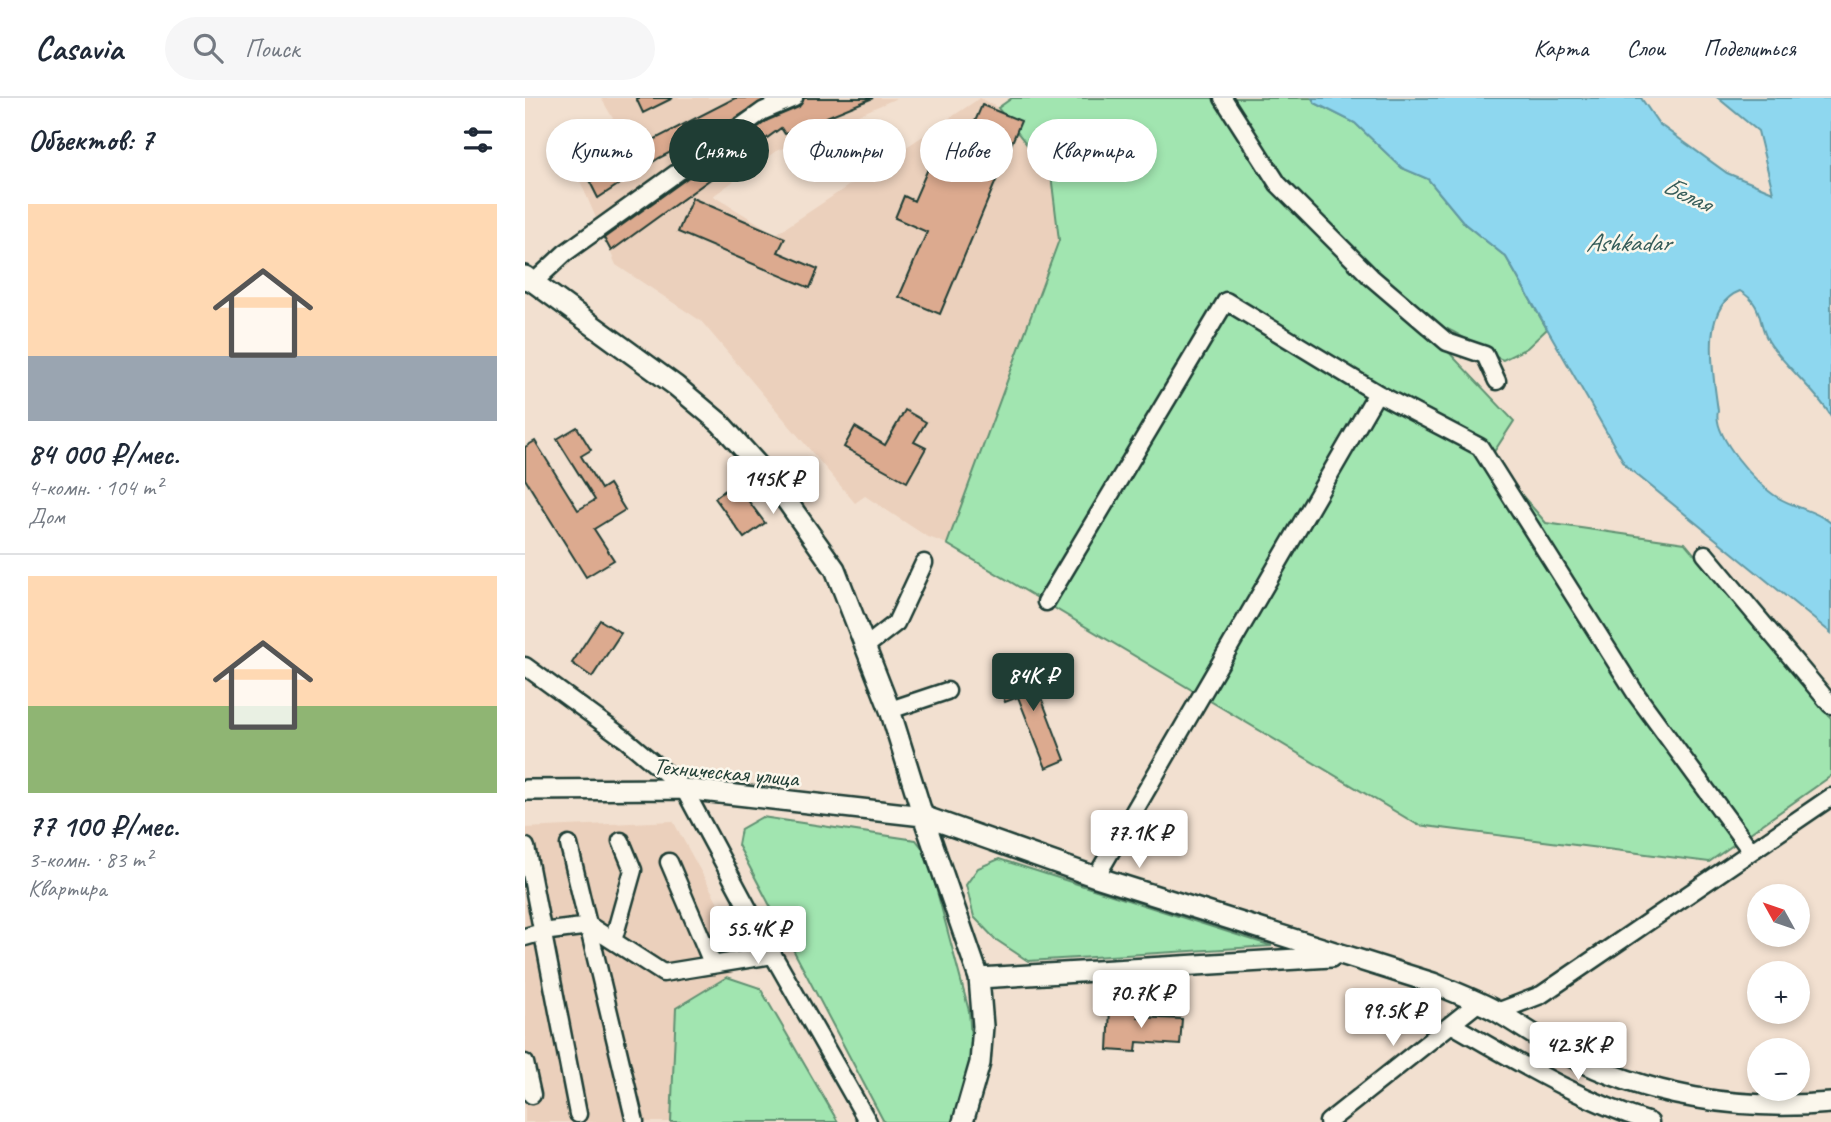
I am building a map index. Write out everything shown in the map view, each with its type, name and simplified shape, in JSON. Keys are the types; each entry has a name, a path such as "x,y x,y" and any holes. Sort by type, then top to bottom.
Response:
{"main road":[{"path":"528,280 676,386 720,423 774,483 835,569 890,710 979,978 983,1026 980,1063 963,1122"},
{"name":"Техническая улица","path":"525,790 684,789 923,816 1096,877 1433,983 1479,1002 1565,1053 1610,1075 1707,1101 1789,1107 1831,1103"},
{"path":"979,978 1344,957"}],"street":[{"path":"528,280 762,111 794,98"},
{"path":"1223,98 1278,184 1371,277 1447,342 1485,355 1497,381"},
{"path":"1046,602 1226,300 1377,393 1480,447 1636,694 1751,851"},
{"path":"1096,877 1377,393"},
{"path":"1705,554 1831,705"},
{"path":"865,647 896,623 924,563"},
{"path":"525,666 625,739 684,789 772,955 867,1122"},
{"path":"890,710 947,691"},
{"path":"1497,1012 1541,995 1831,797"},
{"path":"613,941 633,870 621,841"},
{"path":"569,845 635,1122"},
{"path":"526,847 578,1114"},
{"path":"669,862 713,965"},
{"path":"525,937 590,926 663,973 772,955"},
{"path":"1328,1122 1479,1002"},
{"path":"1451,1024 1557,1084 1650,1122"},
{"path":"525,1063 532,1095"}],"shaded area":[{"path":"601,98 897,98 849,119 783,119 783,148 769,156 769,119 669,119 669,182 733,182 713,196 776,234 854,182 906,182 906,147 920,138 920,182 1013,182 1013,127 1027,145 1027,182 1052,182 1059,241 947,544 926,536 865,496 855,503 701,321 616,265 581,182 655,182 655,119 613,119"},
{"path":"980,98 998,108 1007,119 948,119"},
{"path":"673,821 749,959 727,977 676,1008 671,1122 525,1122 525,828"}],"green space":[{"path":"1012,98 1312,98 1315,103 1355,123 1402,168 1428,179 1465,224 1506,257 1547,329 1527,348 1503,360 1443,327 1421,323 1514,421 1490,458 1546,523 1685,543 1831,718 1831,776 1709,862 1418,825 947,544 1059,240 1052,182 1157,182 1157,119 1027,119 1027,145 1013,127 1013,119 1007,119 998,108"},
{"path":"762,817 916,840 927,854 969,1011 972,1053 952,1122 884,1122 738,845 741,829"},
{"path":"999,859 1272,946 1028,961 995,939 974,917 966,885 978,868"},
{"path":"727,977 760,988 838,1122 671,1122 676,1008"}],"water":[{"name":"Ashkadar","path":"1312,98 1641,98 1659,124 1727,173 1773,192 1758,131 1718,98 1831,98 1831,416 1771,345 1754,303 1740,291 1727,299 1718,312 1714,327 1712,362 1718,421 1729,446 1768,491 1831,523 1831,633 1626,466 1506,257 1465,224 1428,179 1402,168 1355,123 1315,103"}],"building":[{"path":"636,98 673,98 643,113"},
{"path":"735,98 767,98 734,119 694,119"},
{"path":"804,98 873,98 822,119 783,119 783,131 781,128 769,137 769,120 799,107"},
{"path":"982,105 1021,121 1013,140 1013,119 976,119"},
{"path":"669,132 669,153 655,161 655,139"},
{"path":"590,182 622,182 598,198"},
{"path":"682,182 706,182 611,251 604,238"},
{"path":"922,182 995,182 940,314 899,297 927,232 895,218 904,196 914,201"},
{"path":"692,198 785,238 778,252 818,269 810,288 678,232"},
{"path":"905,410 926,422 914,442 926,448 907,482 844,447 855,427 885,445"},
{"path":"577,427 591,450 581,456 601,489 609,484 625,510 594,529 614,560 586,577 525,479 525,447 535,441 578,510 595,500 557,439"},
{"path":"735,483 765,523 744,538 715,498"},
{"path":"600,620 621,633 592,677 572,663"},
{"path":"1029,666 1065,760 1046,768 1018,697 1005,702 996,679"},
{"path":"1110,1008 1138,1010 1138,1017 1182,1019 1180,1045 1137,1042 1136,1052 1108,1050"}],"water label":[{"name":"Белая","path":"1687,194"}]}
